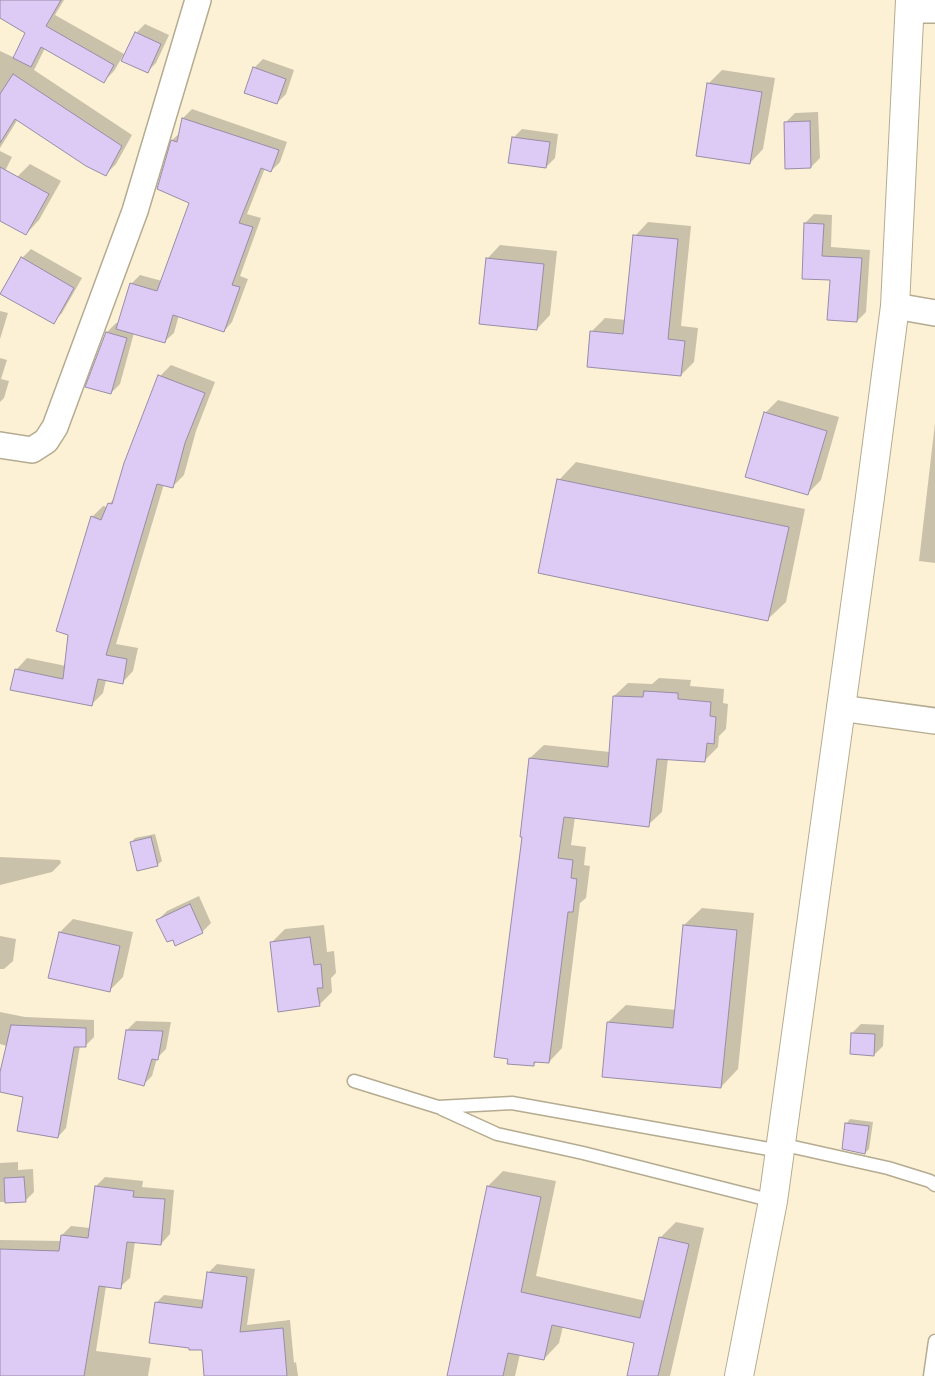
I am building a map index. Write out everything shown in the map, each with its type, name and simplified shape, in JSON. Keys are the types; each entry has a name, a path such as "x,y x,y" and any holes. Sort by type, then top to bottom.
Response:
{"street":[{"path":"0,445 32,450 46,442 55,427 134,211 198,0"},
{"path":"739,1376 773,1201 870,497 894,306 918,7"},
{"path":"894,306 935,313"},
{"path":"840,708 935,721"}],"lane":[{"path":"354,1082 438,1107 496,1134 583,1153 773,1201"},
{"path":"438,1107 512,1103 780,1147 888,1168 930,1181 935,1185"},
{"path":"930,1376 935,1341"}],"building":[{"path":"0,0 61,0 46,26 114,65 104,83 41,47 31,67 13,58 25,33 0,18"},
{"path":"135,32 161,44 148,73 121,61"},
{"path":"253,67 286,79 277,104 244,93"},
{"path":"13,74 122,146 106,176 86,166 15,119 0,143 0,94"},
{"path":"707,83 762,92 750,164 696,156"},
{"path":"182,118 279,150 271,172 261,168 239,223 253,227 232,285 240,287 224,332 173,315 165,343 116,329 130,283 157,291 189,203 157,189 171,140 177,142"},
{"path":"810,121 811,168 785,169 784,122"},
{"path":"512,137 550,142 546,168 508,163"},
{"path":"0,167 49,194 26,235 0,221"},
{"path":"804,223 824,224 822,256 862,258 857,322 827,320 830,280 802,279"},
{"path":"633,235 678,239 668,339 685,341 681,376 587,367 590,331 623,334"},
{"path":"21,257 74,288 54,324 0,294"},
{"path":"486,258 544,264 537,330 479,324"},
{"path":"106,332 127,338 111,394 85,387"},
{"path":"158,375 205,393 185,443 173,488 157,484 106,655 127,659 123,684 98,679 92,706 10,690 15,669 63,679 68,635 56,631 91,516 101,520 108,503 112,504 124,463"},
{"path":"764,412 827,431 808,495 745,477"},
{"path":"557,479 789,527 768,621 538,573"},
{"path":"644,691 678,693 678,699 711,702 710,716 716,717 714,744 707,743 705,762 657,759 649,827 564,817 558,858 573,860 571,878 577,879 573,912 568,912 549,1063 534,1062 534,1066 507,1064 508,1059 494,1057 522,837 520,837 529,758 608,767 613,696 643,697"},
{"path":"151,837 158,866 137,871 130,842"},
{"path":"190,904 203,933 175,946 173,940 167,942 156,920"},
{"path":"683,925 737,930 721,1088 602,1077 607,1022 673,1028"},
{"path":"59,932 120,946 110,992 48,978"},
{"path":"310,937 314,965 321,964 323,988 317,988 320,1006 278,1012 270,942"},
{"path":"11,1025 86,1028 86,1047 74,1047 58,1138 17,1131 23,1097 0,1092 0,1072"},
{"path":"126,1030 163,1031 158,1060 152,1059 144,1086 118,1079"},
{"path":"851,1033 875,1034 874,1056 850,1054"},
{"path":"845,1123 869,1126 865,1154 842,1149"},
{"path":"24,1177 26,1202 5,1203 4,1178"},
{"path":"95,1186 134,1191 133,1197 165,1199 161,1245 127,1242 121,1289 99,1286 84,1376 0,1376 0,1249 59,1251 61,1235 88,1238"},
{"path":"487,1186 541,1197 521,1292 640,1318 659,1237 689,1244 658,1376 627,1376 634,1343 552,1325 544,1360 508,1353 503,1376 447,1376"},
{"path":"207,1272 247,1277 240,1332 283,1328 287,1376 204,1376 202,1350 189,1350 189,1348 149,1343 155,1302 202,1308"}]}
